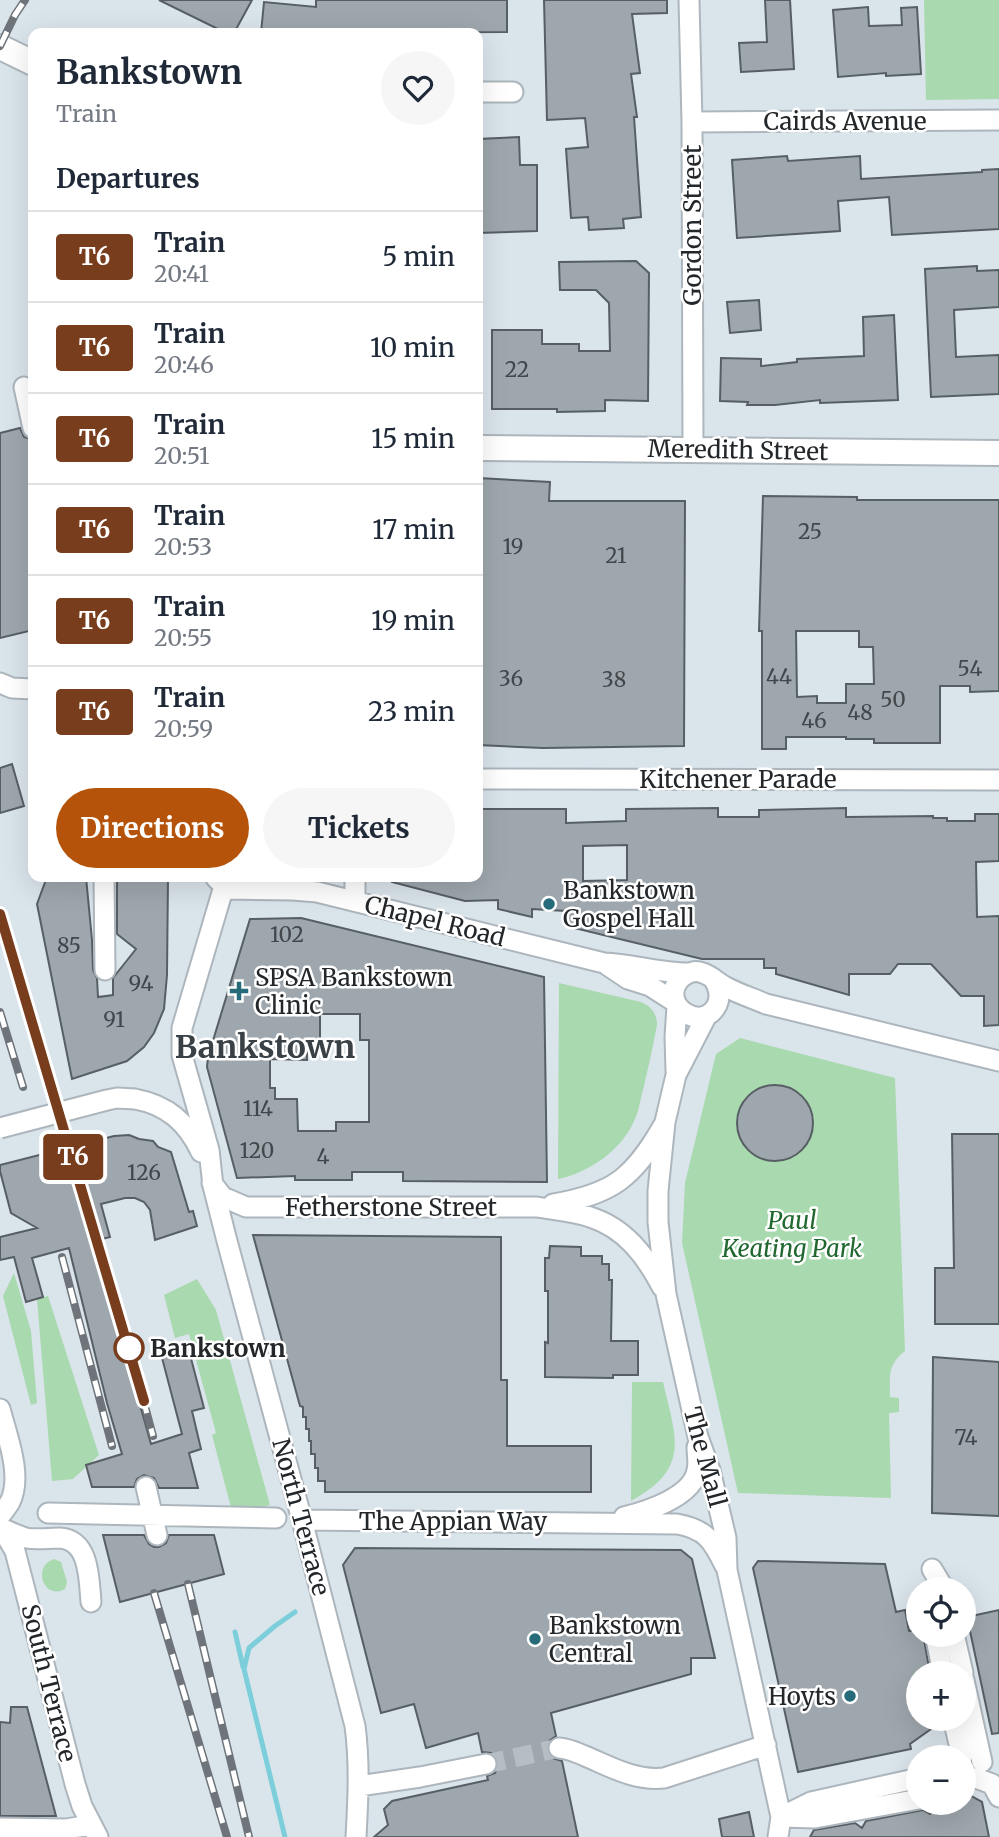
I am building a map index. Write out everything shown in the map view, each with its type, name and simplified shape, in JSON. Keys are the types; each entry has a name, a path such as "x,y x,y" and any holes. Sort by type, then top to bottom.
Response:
{"main road":[{"path":"0,47 28,61"},
{"name":"Meredith Street","path":"483,448 999,453"}],"street":[{"name":"Gordon Street","path":"689,0 693,449"},
{"path":"483,92 513,92"},
{"name":"Cairds Avenue","path":"692,122 999,120"},
{"path":"23,387 28,408"},
{"path":"0,683 12,688 28,689"},
{"name":"Kitchener Parade","path":"483,779 999,779"},
{"path":"104,882 105,970"},
{"path":"213,1186 209,1150 182,1055 182,1028 220,882"},
{"name":"Chapel Road","path":"222,882 237,890 306,890 604,963 627,964 653,971 688,973"},
{"path":"355,882 355,900"},
{"name":"Chapel Road","path":"604,963 628,979 650,986 676,1004"},
{"path":"766,1004 737,1005 699,1017 691,1016 676,1004 674,992 677,983 688,973 702,972 738,993 766,1004 999,1060"},
{"path":"709,1014 717,1005 719,997 719,988 714,980"},
{"name":"The Mall","path":"676,1004 677,1075"},
{"name":"The Mall","path":"709,1014 677,1075 665,1122 658,1206 666,1294 698,1437 710,1470 726,1538 727,1570 781,1817 778,1837"},
{"path":"0,1128 117,1098 155,1104 184,1123 197,1142 213,1186 223,1197 246,1207"},
{"name":"Fetherstone Street","path":"537,1207 587,1197 622,1179 639,1163 665,1122"},
{"name":"North Terrace","path":"213,1186 355,1726 359,1750 356,1837"},
{"path":"226,1237 230,1220 246,1207"},
{"name":"Fetherstone Street","path":"246,1207 537,1207 579,1213 612,1227 638,1248 666,1294"},
{"path":"0,1409 14,1474 12,1495 0,1516"},
{"name":"The Appian Way","path":"603,1522 654,1508 689,1487 698,1469 698,1437"},
{"path":"146,1488 157,1535"},
{"path":"48,1513 276,1518"},
{"name":"The Appian Way","path":"302,1520 677,1524 698,1530 711,1540 727,1570"},
{"path":"0,1529 28,1538 62,1538 73,1541 86,1563 91,1602"},
{"name":"South Terrace","path":"0,1529 15,1551 75,1784 95,1831"},
{"path":"975,1731 982,1763"},
{"path":"559,1748 571,1749 633,1776 649,1779 664,1778 766,1745"},
{"path":"359,1786 486,1764"},
{"path":"976,1779 997,1788"},
{"path":"781,1817 811,1802 906,1781"},
{"path":"976,1789 997,1788"},
{"path":"781,1817 815,1818 906,1801"},
{"path":"0,1828 95,1831"}],"green space":[{"path":"924,0 999,0 999,99 926,100"},
{"path":"559,983 641,1002 653,1011 657,1025 638,1110 629,1132 603,1159 558,1179"},
{"name":"Paul Keating Park","path":"740,1038 895,1078 905,1351 892,1366 890,1377 890,1397 899,1398 899,1412 889,1413 891,1498 738,1493 682,1243 685,1183 716,1054"},
{"path":"14,1273 31,1331 37,1403 31,1405 3,1296"},
{"path":"197,1279 216,1310 270,1505 233,1515 212,1435 216,1433 189,1334 175,1338 164,1295"},
{"path":"48,1296 99,1455 73,1479 52,1481 37,1299"},
{"path":"632,1382 663,1382 672,1420 674,1450 671,1464 663,1476 650,1489 631,1501"},
{"path":"54,1559 61,1562 67,1582 65,1589 57,1591 46,1587 42,1575 43,1568"}],"building":[{"path":"159,0 252,0 237,28 216,28"},
{"path":"316,0 507,0 507,32 483,32 483,28 261,28 264,2 316,7"},
{"path":"544,0 667,0 667,13 632,14 640,73 631,74 637,117 634,117 641,217 623,219 624,228 589,230 588,217 571,218 566,149 588,147 585,118 547,120"},
{"path":"765,0 790,0 794,69 741,72 739,43 767,42"},
{"path":"868,7 869,26 902,25 901,8 917,7 921,74 886,76 886,73 838,77 833,10"},
{"path":"519,137 520,165 537,165 537,231 483,233 483,139"},
{"path":"787,156 788,161 860,156 861,179 999,169 999,229 892,235 889,197 838,201 840,231 737,238 732,160"},
{"path":"636,261 649,273 648,401 605,400 605,411 492,409 492,330 542,330 542,344 579,344 579,351 610,351 609,303 596,290 560,290 559,262"},
{"path":"977,266 977,271 999,270 999,307 954,310 956,357 999,355 999,394 931,397 925,269"},
{"path":"759,300 761,330 730,333 727,302"},
{"path":"894,315 898,400 820,403 820,400 775,405 720,401 721,358 761,359 761,366 797,362 797,359 864,356 863,317"},
{"path":"20,428 24,437 28,438 28,631 0,638 0,433"},
{"path":"483,478 550,482 549,501 685,501 684,746 543,748 483,745"},
{"path":"763,496 857,497 857,500 999,500 999,691 970,692 970,686 940,686 940,743 874,743 874,739 846,737 786,737 786,749 762,749 762,631 759,631","holes":["796,631 859,631 859,647 873,647 874,684 846,684 846,703 817,703 817,696 797,697"]},
{"path":"12,764 24,806 0,813 0,768"},
{"path":"718,808 718,817 759,817 759,810 846,808 846,817 933,816 947,818 947,821 975,821 975,814 999,814 999,861 976,862 977,917 999,916 999,1025 984,1026 984,996 961,996 931,964 898,964 890,974 849,974 849,995 776,974 776,968 764,968 764,959 702,959 566,926 566,911 532,909 532,917 498,909 498,900 465,901 392,882 483,882 483,809 566,809 566,823 626,821 626,809","holes":["627,845 627,880 583,881 583,846"]},
{"path":"45,882 86,882 93,970 97,978 98,997 113,995 113,978 136,949 117,934 117,882 168,882 164,1009 154,1033 144,1047 127,1061 72,1079 37,904"},
{"path":"301,918 544,977 547,1182 403,1181 403,1172 352,1172 352,1180 295,1180 295,1176 237,1178 207,1067 250,919","holes":["320,1014 360,1014 360,1040 369,1040 369,1122 336,1122 336,1131 298,1131 297,1099 275,1099 275,1088 270,1088 270,1059 307,1060 307,1047 320,1047"]},
{"path":"775,1085 790,1088 802,1096 810,1108 813,1123 810,1138 802,1150 790,1158 775,1161 760,1158 748,1150 740,1138 737,1123 740,1108 748,1096 760,1088"},
{"path":"952,1134 999,1134 999,1324 935,1324 935,1268 954,1268"},
{"path":"129,1135 153,1141 158,1147 171,1152 189,1212 193,1211 197,1226 155,1240 150,1210 144,1202 125,1198 101,1204 110,1237 94,1241 151,1444 182,1434 161,1354 188,1347 204,1408 192,1411 201,1449 189,1453 198,1488 159,1488 154,1478 144,1475 137,1479 134,1487 92,1487 86,1465 122,1454 69,1248 32,1258 43,1297 26,1302 14,1257 0,1260 0,1237 37,1228 11,1213 0,1165 114,1136"},
{"path":"253,1235 501,1237 501,1380 507,1380 507,1446 591,1446 591,1492 325,1492 325,1481 318,1481 318,1468 315,1468 315,1454 311,1454 306,1417 303,1417 303,1407 300,1406"},
{"path":"550,1246 581,1247 581,1256 602,1256 602,1264 609,1264 609,1280 612,1280 611,1341 638,1341 638,1375 613,1375 613,1378 545,1377 548,1291 545,1291 545,1258 549,1258"},
{"path":"933,1357 999,1362 999,1516 932,1513"},
{"path":"103,1535 144,1535 149,1544 159,1547 166,1543 169,1535 214,1535 224,1574 120,1602"},
{"name":"Bankstown Central","path":"355,1548 681,1550 692,1559 715,1658 691,1658 691,1674 551,1713 556,1736 549,1741 548,1752 552,1758 562,1761 578,1837 374,1837 388,1825 384,1809 392,1801 488,1780 487,1776 495,1773 498,1762 491,1753 482,1752 478,1733 426,1748 414,1704 381,1713 343,1565"},
{"path":"758,1561 885,1564 896,1612 905,1610 906,1647 925,1647 928,1661 906,1661 906,1731 928,1731 910,1745 906,1745 906,1750 798,1772 753,1568"},
{"path":"999,1610 999,1733 992,1734 973,1647 976,1647 976,1615"},
{"path":"11,1707 27,1707 56,1816 0,1816 0,1722 10,1723"},
{"path":"976,1799 982,1802 989,1837 810,1837 814,1830 855,1823 862,1828 866,1821 906,1813 976,1815"},
{"path":"749,1812 754,1837 722,1837 719,1819"}],"waterway":[{"path":"285,1837 244,1669 249,1648 295,1612"},
{"path":"235,1632 243,1667"}],"tunnel":[{"path":"486,1764 559,1748"}],"railway":[{"path":"0,46 25,0"},
{"path":"0,914 50,1086"},
{"path":"0,1012 23,1087"},
{"path":"98,1244 153,1436"},
{"path":"62,1257 112,1446"},
{"path":"188,1584 249,1837"},
{"path":"154,1593 227,1837"}],"train":[{"name":"T6","path":"0,914 144,1401"}],"place":[{"name":"Bankstown Gospel Hall","path":"549,904"},
{"name":"SPSA Bankstown Clinic","path":"239,991"},
{"name":"Bankstown","path":"129,1348"},
{"name":"Bankstown Central","path":"535,1639"},
{"name":"Hoyts","path":"850,1696"}],"district":[{"name":"Bankstown","path":"265,1047"}]}
